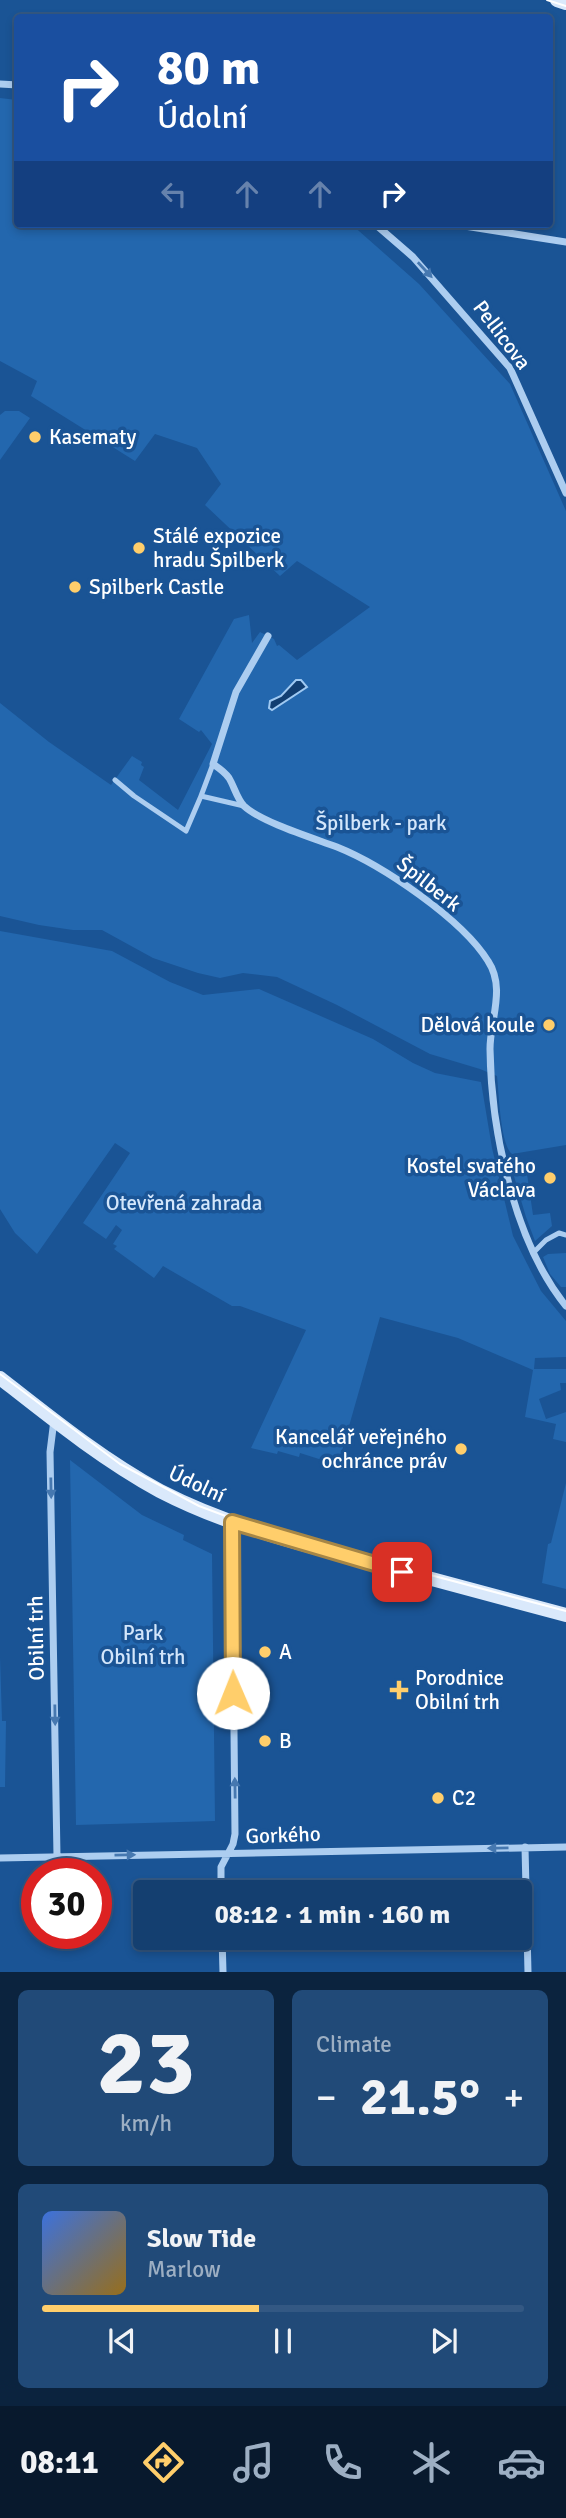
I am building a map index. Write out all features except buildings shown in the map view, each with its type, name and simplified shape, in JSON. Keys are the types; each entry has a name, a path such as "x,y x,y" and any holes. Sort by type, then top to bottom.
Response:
{"street":[{"path":"557,0 566,3"},
{"name":"Pellicova","path":"380,228 413,257 510,368 566,492"},
{"path":"477,228 566,242"},
{"path":"244,806 228,775 213,764 236,692 268,636"},
{"name":"Špilberk","path":"244,806 271,822 370,862 431,904 468,937 489,961 498,985 490,1047 492,1096 504,1160 518,1212 533,1253 548,1284 566,1306"},
{"name":"Údolní","path":"0,1378 121,1468 199,1509 326,1551 566,1615"},
{"name":"Obilní trh","path":"54,1420 50,1452 57,1856"},
{"path":"222,1880 221,1867 235,1834 232,1522"},
{"path":"525,1847 528,1972"},
{"name":"Gorkého","path":"0,1858 566,1847"},
{"path":"222,1950 223,1972"}],"lane":[{"path":"115,780 186,831 213,764"},
{"path":"201,796 244,806"},
{"path":"556,1225 559,1233"},
{"path":"533,1253 546,1240 559,1233 566,1235"}],"green space":[{"name":"Špilberk - park","path":"0,98 14,100 14,228 356,228 419,284 510,384 566,511 566,1145 512,1154 505,1140 497,1076 430,1054 277,977 243,973 220,978 153,958 102,930 73,930 0,916 0,703 49,742 111,785 132,756 142,762 144,767 139,780 178,810 212,744 201,730 199,732 179,719 234,619 249,615 252,643 260,632 274,639 277,646 297,660 370,607 297,561 280,576 205,505 221,484 197,448 155,434 135,461 31,396 37,381 0,361"},
{"path":"5,411 19,411 30,418 0,460 0,415"},
{"name":"Otevřená zahrada","path":"0,931 112,951 170,982 203,995 259,989 373,1039 435,1073 481,1082 492,1148 513,1236 541,1291 566,1321 566,1357 535,1358 534,1369 566,1369 566,1383 560,1383 561,1390 539,1399 546,1419 566,1412 566,1442 553,1439 556,1424 525,1417 533,1370 458,1338 380,1317 338,1465 300,1453 299,1457 251,1448 306,1330 240,1306 232,1306 163,1266 154,1278 114,1249 117,1246 113,1244 122,1230 116,1225 106,1239 83,1223 130,1153 115,1143 37,1254 15,1233 0,1209"},
{"path":"525,1160 533,1215 550,1213 552,1226 535,1241 511,1166 513,1162"},
{"path":"566,1253 566,1287 561,1287 550,1274 543,1257"},
{"name":"Park Obilní trh","path":"70,1460 142,1515 184,1535 183,1540 212,1554 215,1821 76,1825"},
{"path":"566,1483 566,1589 542,1583 548,1544 551,1543"},
{"path":"0,1657 2,1721 6,1721 5,1787 0,1787"}],"shaded area":[{"path":"296,680 301,680 307,687 272,710 269,708 270,701 281,696"}],"tram line":[{"path":"547,0 566,6"},
{"path":"0,1374 120,1464 199,1506 295,1539 566,1611"}],"place":[{"name":"Kasematy","path":"35,437"},
{"name":"Stálé expozice hradu Špilberk","path":"139,548"},
{"name":"Spilberk Castle","path":"75,587"},
{"name":"Dělová koule","path":"549,1025"},
{"name":"Kostel svatého Václava","path":"550,1178"},
{"name":"Kancelář veřejného ochránce práv","path":"461,1449"},
{"name":"A","path":"265,1652"},
{"name":"Porodnice Obilní trh","path":"399,1690"},
{"name":"B","path":"265,1741"},
{"name":"C2","path":"438,1798"}],"route":[{"path":"233,1693 232,1522 402,1572"}]}
